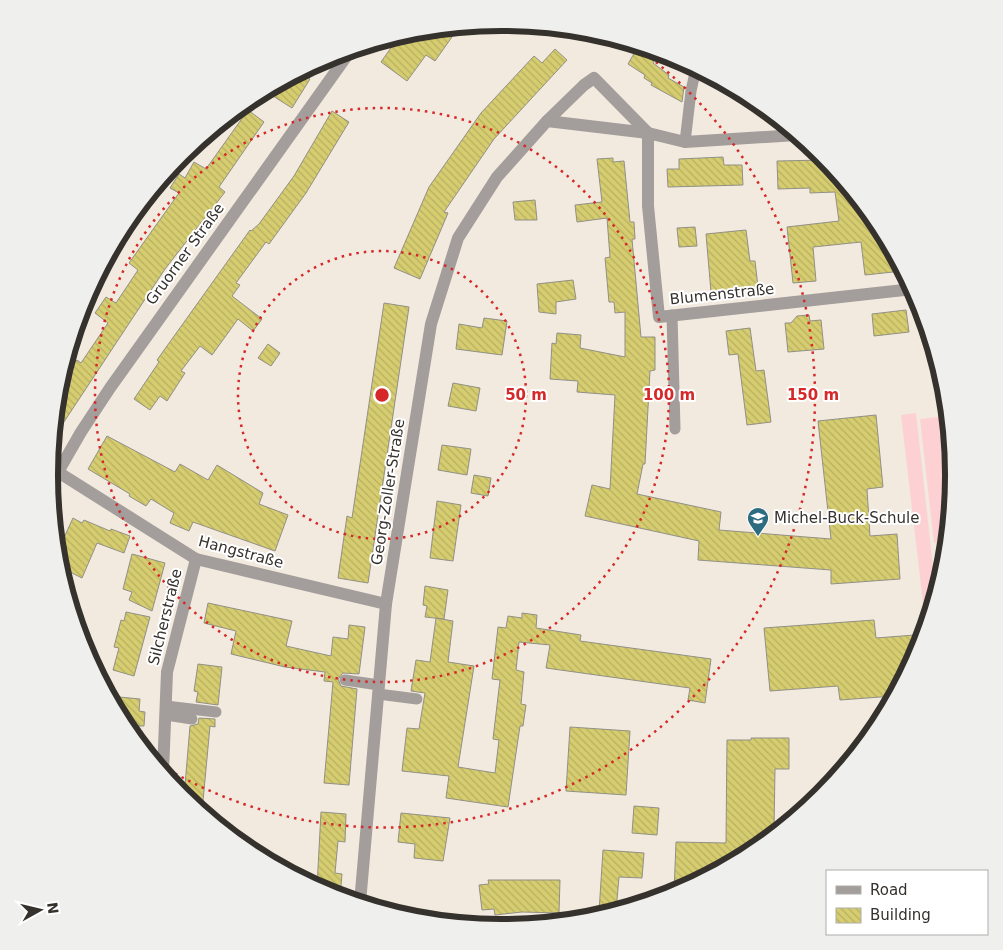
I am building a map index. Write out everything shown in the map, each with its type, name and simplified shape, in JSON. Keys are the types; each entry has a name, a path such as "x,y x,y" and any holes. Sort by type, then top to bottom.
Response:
{"street":[{"name":"Gruorner Straße","path":"58,463 120,373 343,61"},
{"name":"Georg-Zoller-Straße","path":"361,896 386,604 431,324 456,244 497,176 547,121 584,85 594,78 648,132"},
{"path":"547,121 648,132 685,142 787,136"},
{"name":"Blumenstraße","path":"648,132 648,206 660,317 904,290"},
{"name":"Hangstraße","path":"58,476 196,560 386,604"},
{"name":"Silcherstraße","path":"163,763 168,672 196,560"}],"lane":[{"path":"685,142 694,75"},
{"path":"672,315 674,428"},
{"path":"345,680 417,699"},
{"path":"166,711 216,712"},
{"path":"166,711 192,719"}],"shaded area":[{"path":"916,413 934,575 924,611 901,415"},
{"path":"941,417 945,475 944,504 940,542 934,543 920,419"}],"building":[{"path":"454,34 435,61 426,55 407,81 381,62 393,45"},
{"path":"555,49 567,60 494,139 444,212 448,213 420,279 394,268 429,187 481,113 534,56 542,63"},
{"path":"635,52 654,61 653,63 669,75 668,78 684,87 682,102 651,85 652,83 644,78 645,75 628,64"},
{"path":"306,77 310,79 292,108 272,96"},
{"path":"249,110 264,122 219,187 225,192 165,269 61,426 66,388 71,368 77,360 81,363 108,323 95,313 106,297 116,303 138,270 129,263 179,193 170,188 179,174 185,178 194,162 206,169 247,112"},
{"path":"332,111 349,122 306,193 269,244 266,242 236,283 240,285 232,296 262,319 253,331 238,319 212,355 200,346 181,371 185,373 167,401 160,396 150,410 134,399 159,362 157,360 250,230 259,224 294,176"},
{"path":"723,157 724,165 742,165 743,185 668,187 667,169 679,169 679,159"},
{"path":"613,158 613,162 624,161 630,222 634,222 635,239 632,239 641,337 655,337 655,370 650,371 645,464 643,464 637,494 721,512 719,530 831,539 818,421 876,415 883,487 867,489 870,536 897,534 900,579 831,584 831,570 698,560 699,541 585,516 592,485 610,489 615,395 577,392 578,381 550,379 552,343 556,344 557,333 581,335 580,348 625,357 625,312 615,313 614,302 609,302 605,258 610,257 607,218 577,222 575,205 602,202 597,159"},
{"path":"777,161 815,161 854,205 886,253 892,266 893,272 865,275 861,242 813,247 816,281 793,283 787,227 839,221 835,192 810,193 810,188 778,189"},
{"path":"535,200 537,220 515,220 513,202"},
{"path":"695,227 697,246 679,247 677,228"},
{"path":"746,230 750,261 755,261 758,287 711,292 706,234"},
{"path":"573,280 576,299 556,302 556,314 539,312 537,284"},
{"path":"384,303 409,307 368,583 338,578 347,516 352,518"},
{"path":"906,310 909,332 874,336 872,314"},
{"path":"809,315 810,321 821,320 824,349 788,352 785,323 791,323 797,316"},
{"path":"484,318 507,321 502,355 456,349 459,324 482,328"},
{"path":"750,328 756,371 764,370 771,422 747,425 738,354 729,355 726,331"},
{"path":"268,344 280,353 271,366 258,358"},
{"path":"453,383 480,388 476,411 448,406"},
{"path":"107,436 175,472 180,464 208,480 217,465 263,493 259,504 288,515 275,551 193,522 189,531 170,523 174,513 151,499 146,506 129,496 130,494 88,469"},
{"path":"442,445 471,449 467,475 438,470"},
{"path":"474,475 491,478 488,496 471,493"},
{"path":"437,501 461,505 453,561 430,558"},
{"path":"73,518 82,523 84,520 110,531 111,529 130,536 124,553 97,543 82,578 68,571 63,540"},
{"path":"132,554 165,563 152,611 129,600 132,592 123,589"},
{"path":"425,586 448,590 444,619 425,617 427,606 423,605"},
{"path":"208,603 292,621 286,646 331,656 333,637 348,639 349,625 365,627 359,674 343,673 338,679 341,686 357,689 349,785 324,783 333,682 324,681 325,672 285,667 231,654 236,631 204,623"},
{"path":"126,612 150,617 134,676 113,670 119,648 114,647 121,620 124,621"},
{"path":"522,613 537,615 536,628 581,635 580,641 711,659 705,703 688,700 690,688 546,668 550,645 519,642 516,670 524,672 521,704 526,705 523,726 520,726 508,807 446,798 449,776 402,771 407,728 419,729 425,693 411,691 416,660 430,662 436,618 453,621 448,662 474,666 458,767 495,773 499,740 493,739 500,680 492,679 498,627 506,628 508,616 522,618"},
{"path":"874,620 876,638 915,635 886,697 840,700 838,686 770,691 764,628"},
{"path":"198,664 222,667 218,705 196,702 198,692 194,691"},
{"path":"117,697 140,699 139,711 145,712 144,726 138,726 138,729"},
{"path":"199,718 215,719 215,727 210,726 203,803 185,786 190,726 198,724"},
{"path":"570,727 630,731 626,795 566,791"},
{"path":"751,738 789,738 789,769 775,769 774,825 723,859 674,884 676,842 726,843 727,740 751,740"},
{"path":"634,806 659,808 657,835 632,833"},
{"path":"321,812 346,814 345,842 338,841 335,873 342,874 341,888 317,879"},
{"path":"401,813 450,818 443,861 414,858 415,844 398,842"},
{"path":"603,850 644,853 642,878 619,877 617,904 599,908"},
{"path":"488,880 560,880 559,913 522,912 495,915 494,909 482,910 479,885 489,884"}],"place":[{"name":"Michel-Buck-Schule","path":"758,537"}]}
